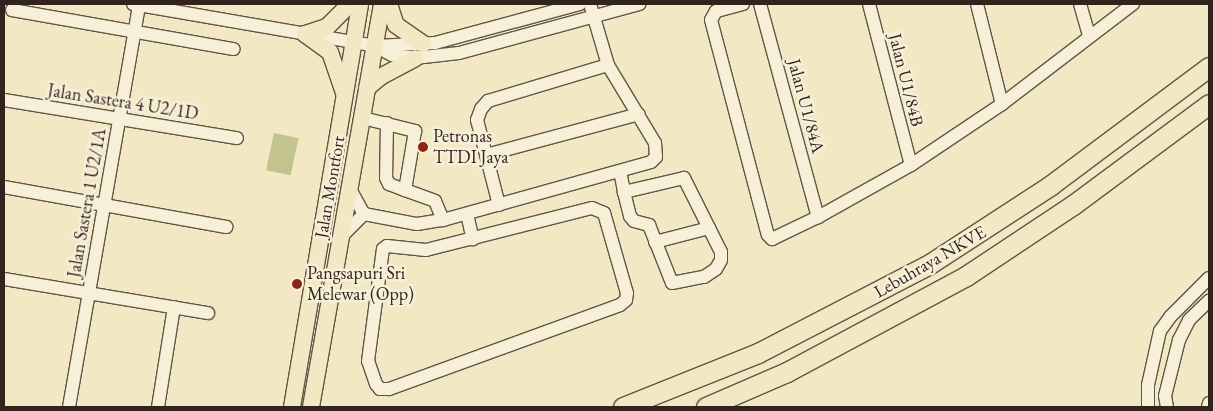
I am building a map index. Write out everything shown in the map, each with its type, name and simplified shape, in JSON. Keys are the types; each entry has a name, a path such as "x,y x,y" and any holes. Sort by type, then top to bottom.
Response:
{"highway":[{"name":"Lebuhraya NKVE","path":"623,407 758,353 928,265 1051,185 1209,67"},
{"name":"Lebuhraya NKVE","path":"706,407 787,372 966,276 1073,205 1209,104"}],"main road":[{"path":"305,34 327,27 350,4"},
{"name":"Jalan Montfort","path":"292,407 360,4"},
{"name":"Jalan Montfort","path":"311,407 382,4"},
{"path":"368,88 380,77 419,51 396,25 389,4"},
{"path":"305,34 330,52 345,97"}],"street":[{"path":"136,4 354,43 419,51 459,53 592,10 639,4"},
{"name":"Jalan Sastera 1 U2/1A","path":"69,407 134,32 136,4"},
{"path":"207,17 209,4"},
{"path":"419,51 580,4"},
{"path":"743,4 712,14 768,235 772,239 818,217 911,165 1002,104 1089,35 1133,4"},
{"name":"Jalan U1/84A","path":"760,4 818,217"},
{"name":"Jalan U1/84B","path":"869,4 911,165"},
{"path":"977,4 1002,104"},
{"path":"1080,4 1089,35"},
{"path":"12,10 234,49"},
{"path":"364,214 417,224 443,220 651,162 656,157 655,143 608,65 592,10"},
{"path":"499,205 477,120 488,102 608,65"},
{"name":"Jalan Sastera 4 U2/1D","path":"4,100 237,138"},
{"path":"486,155 639,114"},
{"path":"362,118 415,131 405,190"},
{"path":"387,123 386,178 389,184 435,201 443,220"},
{"path":"620,171 624,192 630,216 634,221 648,225 672,283 678,284 704,276 721,260 721,252 684,178 624,192"},
{"path":"4,187 226,227"},
{"path":"350,189 364,214"},
{"path":"599,208 604,213 628,292 626,300 620,305 390,389 380,389 368,361 383,249 387,246 426,250 473,239 599,208"},
{"path":"342,236 364,214"},
{"path":"467,214 473,239"},
{"path":"656,242 709,228"},
{"path":"1148,407 1148,385 1160,331 1170,317 1209,278"},
{"path":"4,280 89,292 208,313"},
{"path":"1166,407 1165,396 1178,340 1189,320 1209,301"},
{"path":"158,406 174,308"},
{"path":"1208,407 1209,403"}],"green space":[{"path":"274,133 298,138 291,175 266,170"}],"place":[{"name":"Petronas TTDI Jaya","path":"423,147"},
{"name":"Pangsapuri Sri Melewar (Opp)","path":"297,284"}]}
